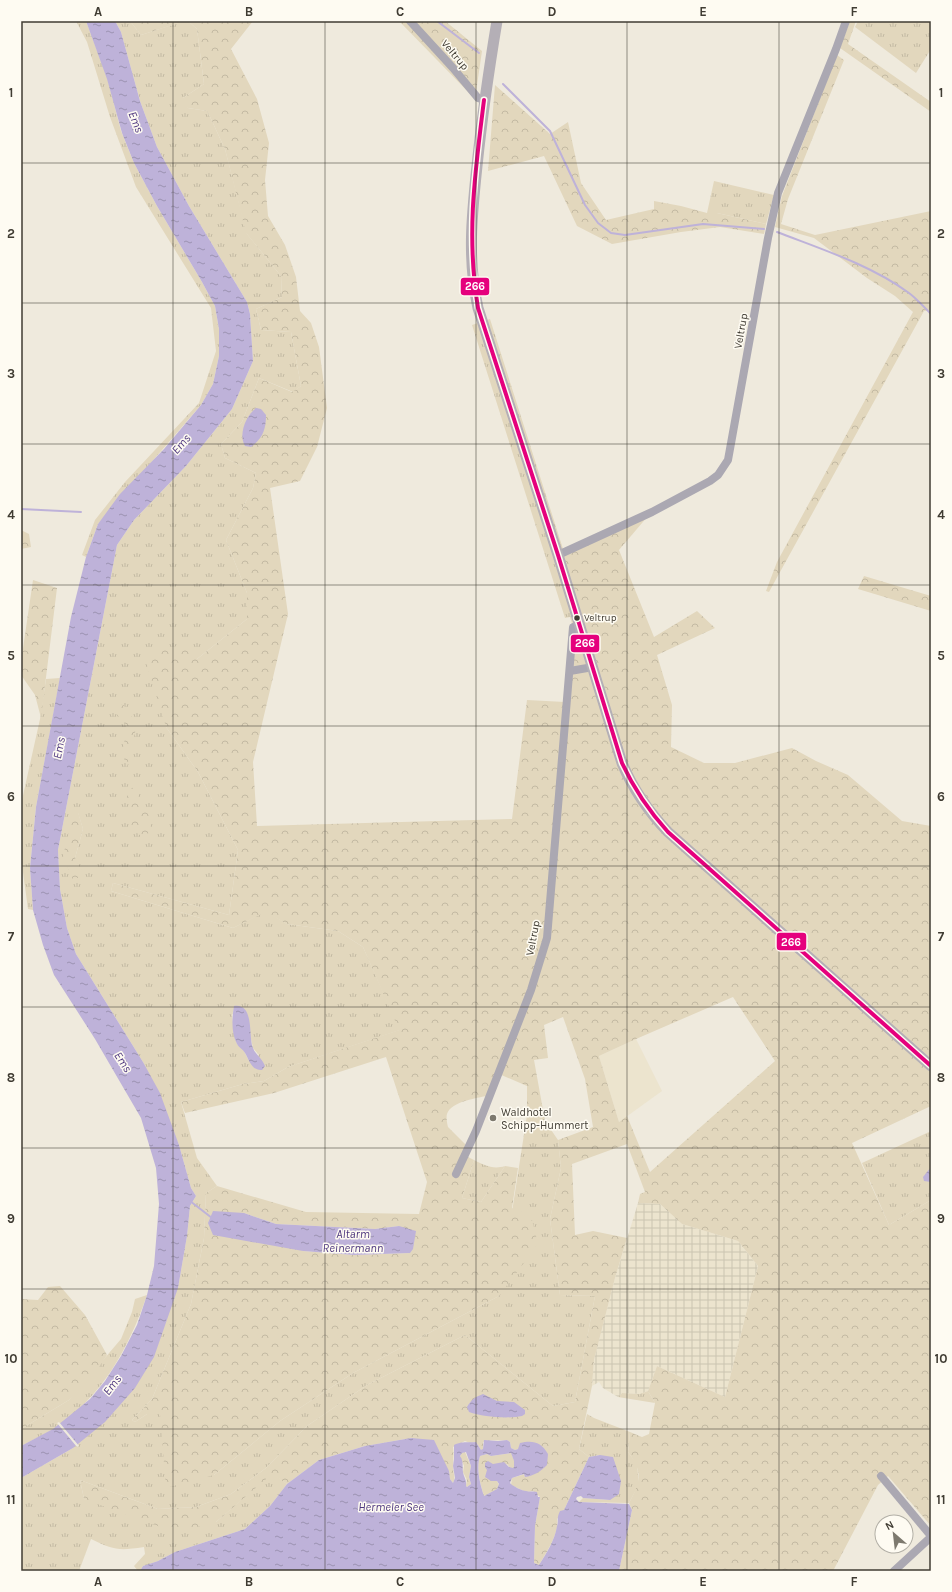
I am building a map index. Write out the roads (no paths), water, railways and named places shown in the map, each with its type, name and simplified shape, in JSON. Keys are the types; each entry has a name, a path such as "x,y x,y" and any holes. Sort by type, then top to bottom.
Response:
{"main road":[{"path":"497,21 484,100 472,219 470,247 474,291 478,308 558,555 622,763 629,779 644,804 656,820 668,832 931,1066"}],"street":[{"name":"Veltrup","path":"410,21 478,98 484,100"},
{"name":"Veltrup","path":"558,555 652,512 710,481 718,475 728,460 768,238 778,193 836,50 846,21"},
{"name":"Veltrup","path":"456,1174 474,1137 531,990 547,938 573,627 580,625"},
{"path":"570,671 593,668"},
{"path":"881,1476 931,1537 894,1571"}],"water":[{"name":"Ems","path":"86,21 115,21 121,32 140,101 157,147 189,206 247,302 250,314 253,361 232,409 186,466 134,520 117,545 58,850 60,889 67,928 76,954 143,1062 160,1093 179,1145 191,1188 196,1196 190,1206 187,1236 178,1288 154,1357 135,1388 105,1422 73,1448 21,1478 21,1446 53,1429 90,1399 105,1381 121,1356 137,1325 147,1295 154,1266 159,1204 156,1168 141,1118 95,1039 54,975 43,945 33,910 30,868 36,807 71,617 86,557 98,524 120,494 164,449 201,405 213,384 219,356 219,329 215,306 134,163 122,133 107,79"},
{"path":"256,408 261,409 266,415 263,433 251,447 245,446 242,436 244,426 252,411"},
{"path":"234,1006 241,1006 248,1015 253,1048 265,1066 262,1070 253,1067 235,1040 232,1025"},
{"path":"931,1167 931,1182 924,1181 923,1177"},
{"name":"Altarm Reinermann","path":"213,1211 244,1213 276,1224 375,1229 399,1226 416,1231 413,1249 410,1253 354,1255 303,1251 213,1235 208,1223"},
{"path":"483,1394 497,1401 514,1402 525,1410 525,1414 516,1417 503,1417 481,1415 469,1412 467,1407 470,1402"},
{"name":"Hermeler See","path":"411,1438 434,1440 453,1483 455,1478 453,1466 454,1445 476,1442 481,1450 483,1449 484,1440 507,1440 510,1442 511,1448 515,1450 518,1449 520,1443 533,1442 539,1444 548,1454 547,1465 531,1476 525,1477 524,1474 512,1478 510,1483 523,1490 537,1492 538,1497 540,1497 535,1526 534,1563 539,1565 550,1547 558,1524 558,1516 560,1511 564,1510 589,1457 600,1455 613,1457 621,1481 619,1494 610,1500 583,1498 581,1496 577,1497 576,1499 579,1502 629,1504 632,1510 619,1571 140,1571 143,1566 158,1561 175,1552 245,1529 270,1506 287,1484 319,1460 365,1446","holes":["466,1452 471,1466 469,1477 471,1484 467,1487 460,1456 462,1453","511,1453 514,1461 513,1468 509,1467 504,1462 493,1464 488,1461 485,1463 487,1470 485,1477 491,1481 497,1481 499,1484 497,1489 484,1496 478,1471 480,1456 487,1454 491,1456"]}],"waterway":[{"path":"437,21 479,53"},
{"path":"503,84 550,131 585,205 598,223 611,233 625,235 703,224 764,229"},
{"path":"777,232 828,251 879,274 909,293 931,314"},
{"path":"21,509 81,512"},
{"path":"190,1201 212,1218"}],"place":[{"name":"Veltrup","path":"577,618"},
{"name":"Waldhotel Schipp-Hummert","path":"493,1118"}]}
